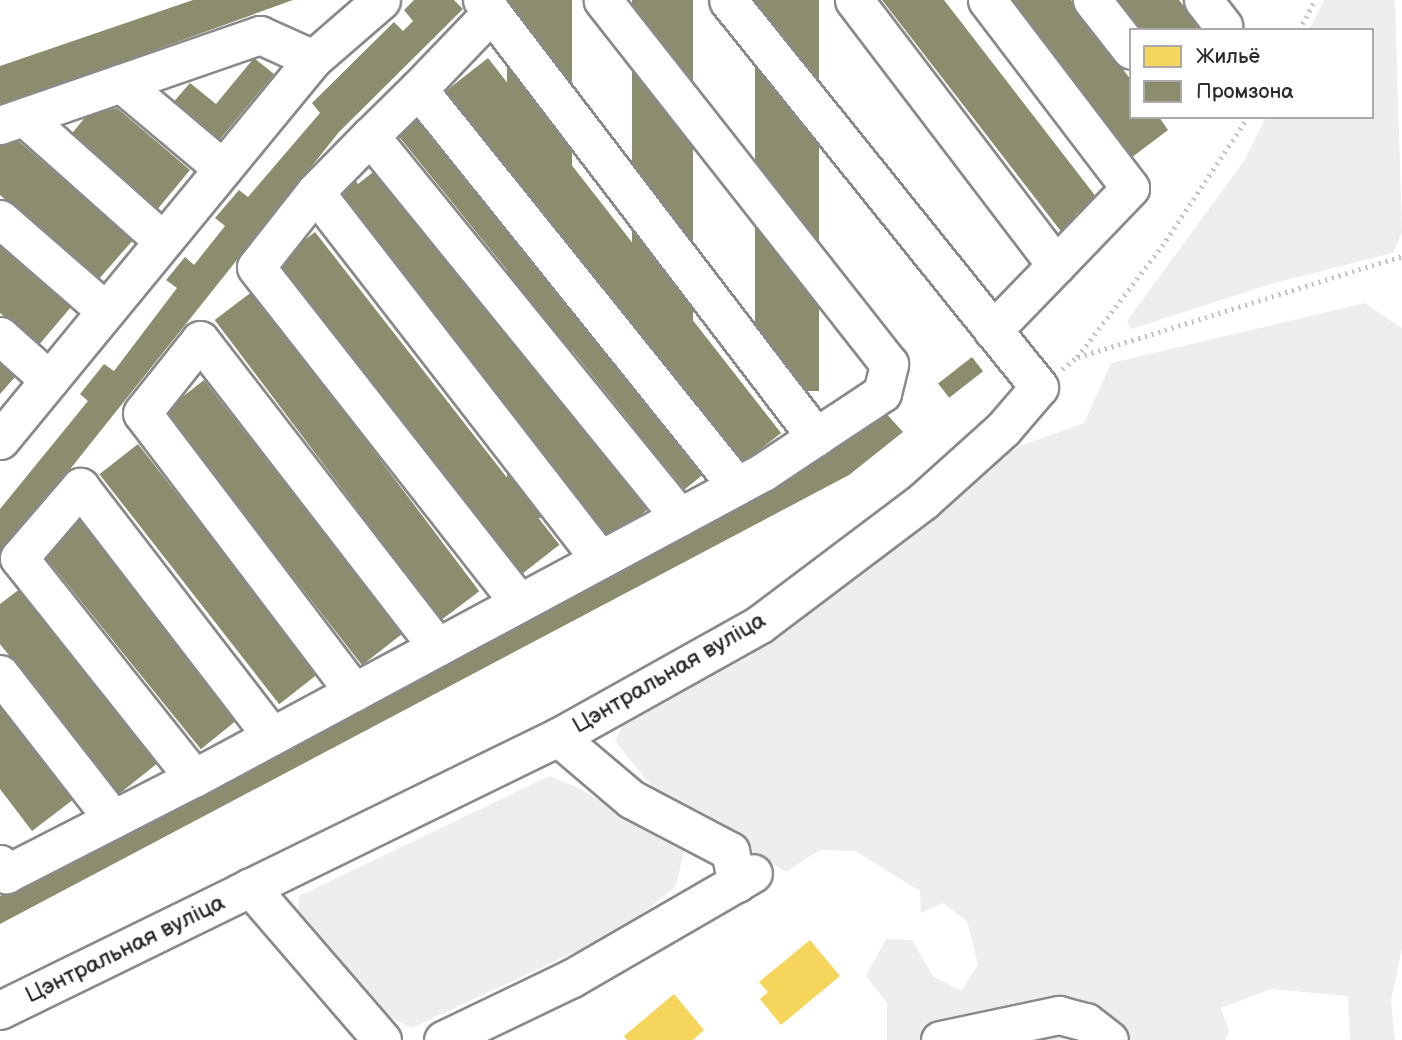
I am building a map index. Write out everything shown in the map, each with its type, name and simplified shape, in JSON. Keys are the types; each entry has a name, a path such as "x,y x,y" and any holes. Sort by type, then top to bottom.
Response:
{"street":[{"path":"0,440 313,59 381,0"},
{"path":"0,864 6,874 194,778 737,486 883,393 889,364 603,0"},
{"path":"728,0 1039,387"},
{"path":"854,0 1056,265"},
{"path":"987,0 1130,188 993,330"},
{"path":"1092,0 1129,47"},
{"path":"519,603 256,267 315,192 418,89 486,6 816,437"},
{"path":"12,121 260,35 313,59"},
{"path":"121,83 223,169"},
{"path":"418,89 737,486"},
{"path":"12,121 163,242"},
{"path":"370,136 680,517"},
{"path":"315,192 600,560"},
{"path":"0,219 106,311"},
{"path":"0,336 49,380"},
{"path":"354,692 142,413 200,340 437,647"},
{"name":"Цэнтральная вуліца","path":"0,1010 558,737 760,624 923,501 1003,429 1039,387"},
{"path":"194,778 19,558 80,487 272,736"},
{"path":"0,674 113,819"},
{"path":"443,1040 572,978 745,878 730,851 631,799 558,737"},
{"name":"Цэнтральная вуліца","path":"250,887 382,1040"},
{"path":"940,1040 1059,1015 1086,1022 1108,1040"}],"path":[{"path":"1300,28 1315,0"},
{"path":"1039,387 1077,357 1161,246 1247,119"},
{"path":"1077,357 1402,256"}],"shaded area":[{"path":"1324,0 1395,0 1402,233 1393,253 1274,283 1131,329 1127,321 1244,161 1265,119 1374,119 1374,28 1310,28"},
{"path":"1365,303 1402,328 1402,949 1391,1001 1395,1040 1350,1040 1348,996 1271,989 1221,1008 1229,1032 1225,1040 1083,1040 1078,1036 1058,1040 887,1040 887,1003 866,976 886,939 912,940 933,976 961,991 978,965 967,921 943,903 921,913 920,891 855,851 820,850 786,872 662,799 615,741 628,713 773,638 934,517 1011,449 1084,423 1111,363"},
{"path":"549,776 577,787 684,851 676,886 624,929 412,1028 368,1007 296,925 299,896"}],"building: Жильё":[{"path":"810,940 840,976 781,1025 760,999 768,992 759,982"},
{"path":"674,994 704,1030 693,1040 627,1040 624,1036"}],"building: Промзона":[{"path":"193,0 293,0 0,106 0,66"},
{"path":"414,0 454,0 463,9 339,132 0,557 0,509 88,401 80,394 104,364 114,371 177,288 166,280 185,257 194,265 225,226 215,218 239,190 248,197 320,113 312,103 394,22 403,31 413,21 404,10"},
{"path":"507,0 572,0 572,518 507,518"},
{"path":"632,0 693,0 693,466 632,466"},
{"path":"755,0 819,0 819,391 755,391"},
{"path":"882,0 944,0 1097,198 1076,214 1081,221 1063,234"},
{"path":"1007,0 1071,0 1129,77 1129,119 1160,119 1168,130 1127,161"},
{"path":"1113,0 1179,0 1200,28 1134,28"},
{"path":"254,58 274,74 216,144 170,106 190,83 216,104"},
{"path":"488,58 781,433 735,469 442,94"},
{"path":"117,108 190,170 156,211 69,137 87,115"},
{"path":"415,112 706,472 685,489 393,130"},
{"path":"15,138 133,240 98,280 0,195 0,142"},
{"path":"377,169 647,510 607,541 330,190 351,174 358,184"},
{"path":"315,232 559,545 518,577 274,264"},
{"path":"0,245 71,307 38,346 0,313"},
{"path":"253,291 479,591 441,620 215,320"},
{"path":"972,357 983,371 949,398 938,383"},
{"path":"0,363 15,377 0,394"},
{"path":"204,380 402,634 362,665 164,411"},
{"path":"883,410 903,432 849,475 0,924 0,896 648,552"},
{"path":"138,444 318,674 279,704 99,474"},
{"path":"78,518 240,718 201,749 39,549"},
{"path":"21,588 159,762 119,794 0,644 0,604"},
{"path":"0,704 74,799 32,831 0,789"}]}
